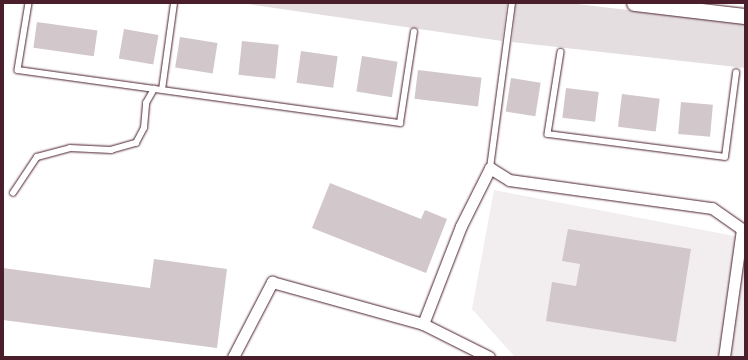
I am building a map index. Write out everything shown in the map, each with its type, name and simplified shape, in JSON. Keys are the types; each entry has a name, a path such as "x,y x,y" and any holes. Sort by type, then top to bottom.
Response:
{"street":[{"path":"634,3 745,16"},
{"path":"424,324 461,226 490,168 509,180 712,208 743,230 724,357"},
{"path":"233,357 272,282 424,324 489,357"}],"lane":[{"path":"29,3 18,70 400,123 414,32"},
{"path":"162,90 174,3"},
{"path":"490,168 512,3"},
{"path":"561,52 548,134 725,157 736,73"},
{"path":"12,193 37,157 70,148 111,150 136,143 144,128 146,103 154,89"}],"shaded area":[{"path":"241,3 507,3 502,41"},
{"path":"516,3 569,3 745,24 745,68 512,42"},
{"path":"494,190 745,238 745,357 515,357 472,309"}],"building":[{"path":"37,22 97,30 94,56 33,48"},
{"path":"124,29 158,35 153,65 119,59"},
{"path":"180,37 218,43 213,74 175,68"},
{"path":"242,41 279,45 275,79 238,75"},
{"path":"301,51 338,56 333,88 297,83"},
{"path":"362,56 398,62 392,97 356,92"},
{"path":"418,70 482,78 478,107 414,99"},
{"path":"511,78 541,83 535,116 506,112"},
{"path":"566,88 599,92 595,122 562,118"},
{"path":"622,94 660,99 656,131 618,127"},
{"path":"681,102 713,105 710,137 678,134"},
{"path":"330,183 421,219 425,210 447,219 426,273 312,228"},
{"path":"568,229 691,249 676,342 546,321 552,282 576,286 580,264 562,261"},
{"path":"154,259 227,269 217,348 3,320 3,268 150,288"}]}
